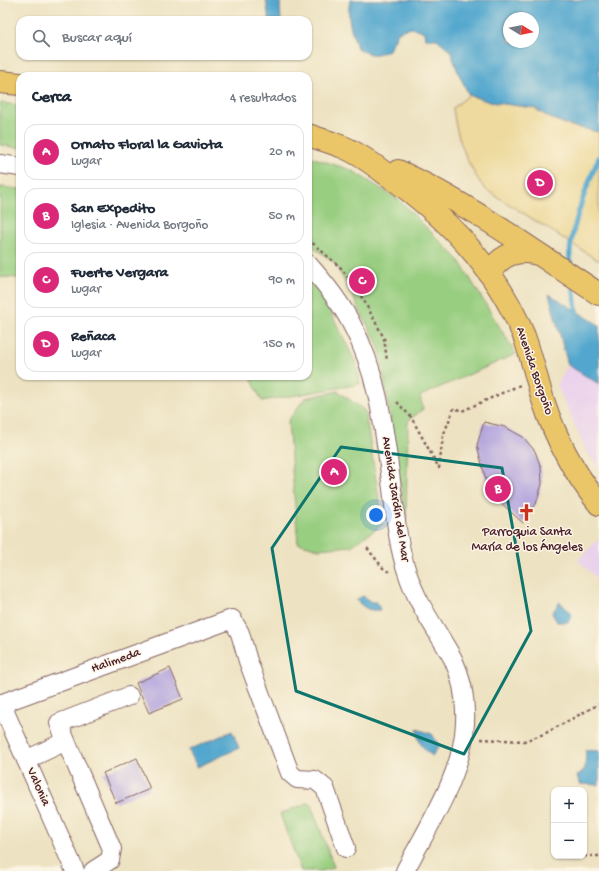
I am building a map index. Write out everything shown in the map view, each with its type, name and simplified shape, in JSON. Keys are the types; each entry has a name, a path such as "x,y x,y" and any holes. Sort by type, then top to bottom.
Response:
{"main road":[{"path":"0,82 16,84"},
{"name":"Avenida Borgoño","path":"312,136 344,147 373,164 400,184 451,228 490,273 515,316 531,357 544,402 563,448 577,473 599,504"},
{"path":"344,147 393,168 449,196 599,294"},
{"path":"490,273 498,262 509,254 523,251 538,254"}],"street":[{"path":"0,164 16,166"},
{"name":"Avenida Jardín del Mar","path":"312,269 325,284 346,314 363,348 371,372 385,434 401,552 406,571 423,609 453,660 459,675 465,706 464,738 458,763 443,799 404,871"},
{"name":"Halimeda","path":"1,703 232,619 240,633 248,661 290,773 297,779 316,780 325,788 346,848"},
{"path":"93,871 110,860 112,849 59,723 129,696"},
{"name":"Valonia","path":"1,703 75,871"},
{"path":"26,760 66,742"}],"path":[{"path":"411,417 439,468 443,436 454,408 462,411 537,378"},
{"path":"464,738 524,741 544,734 599,704"},
{"path":"587,856 599,856"}],"highlighted area":[{"path":"341,447 502,468 531,631 464,754 296,691 272,548"}],"shaded area":[{"path":"568,365 599,384 599,468 586,450 557,385"},
{"path":"599,539 599,581 578,560"}],"green space":[{"path":"0,103 16,105 16,147 0,145"},
{"path":"312,157 351,170 399,200 458,259 516,354 420,396 423,409 408,421 406,520 379,347 335,263 312,246"},
{"path":"0,187 16,189 16,278 0,277"},
{"path":"312,286 321,293 357,365 360,384 262,401 252,380 312,380"},
{"path":"338,391 365,411 383,524 351,546 319,549 298,543 288,421 305,398"},
{"path":"310,802 334,867 322,871 301,871 280,814"}],"sand":[{"path":"469,95 490,102 534,108 550,118 571,126 599,132 599,261 485,189 473,171 460,141 453,108"}],"water":[{"path":"266,0 281,0 281,16 268,16"},
{"path":"350,0 599,0 599,132 571,126 550,118 534,108 490,102 469,95 450,50 437,39 425,39 424,32 417,29 408,28 398,32 389,50 373,54 362,51 357,48 349,14"},
{"path":"549,294 599,325 599,384 568,365"},
{"path":"363,596 371,602 377,602 380,610 366,608 356,600"},
{"path":"560,602 572,615 568,622 557,622 552,613"},
{"path":"417,729 432,734 439,746 432,756 421,744 418,738"},
{"path":"232,731 239,748 197,767 189,750"},
{"path":"586,750 599,751 599,785 580,784 577,776 585,769"}],"building":[{"path":"484,422 505,427 523,437 535,451 541,468 542,484 536,504 523,523 489,492 477,445"},
{"path":"170,668 183,699 149,713 136,683"},
{"path":"137,758 150,789 116,803 103,773"}],"waterway":[{"path":"571,268 570,254 577,216 599,157"},
{"path":"573,284 577,318"}],"place":[{"name":"Reñaca","path":"540,183"},
{"name":"Fuerte Vergara","path":"362,281"},
{"name":"Ornato Floral la Gaviota","path":"334,472"},
{"name":"San Expedito","path":"498,489"},
{"name":"Parroquia Santa María de los Ángeles","path":"527,513"}]}
